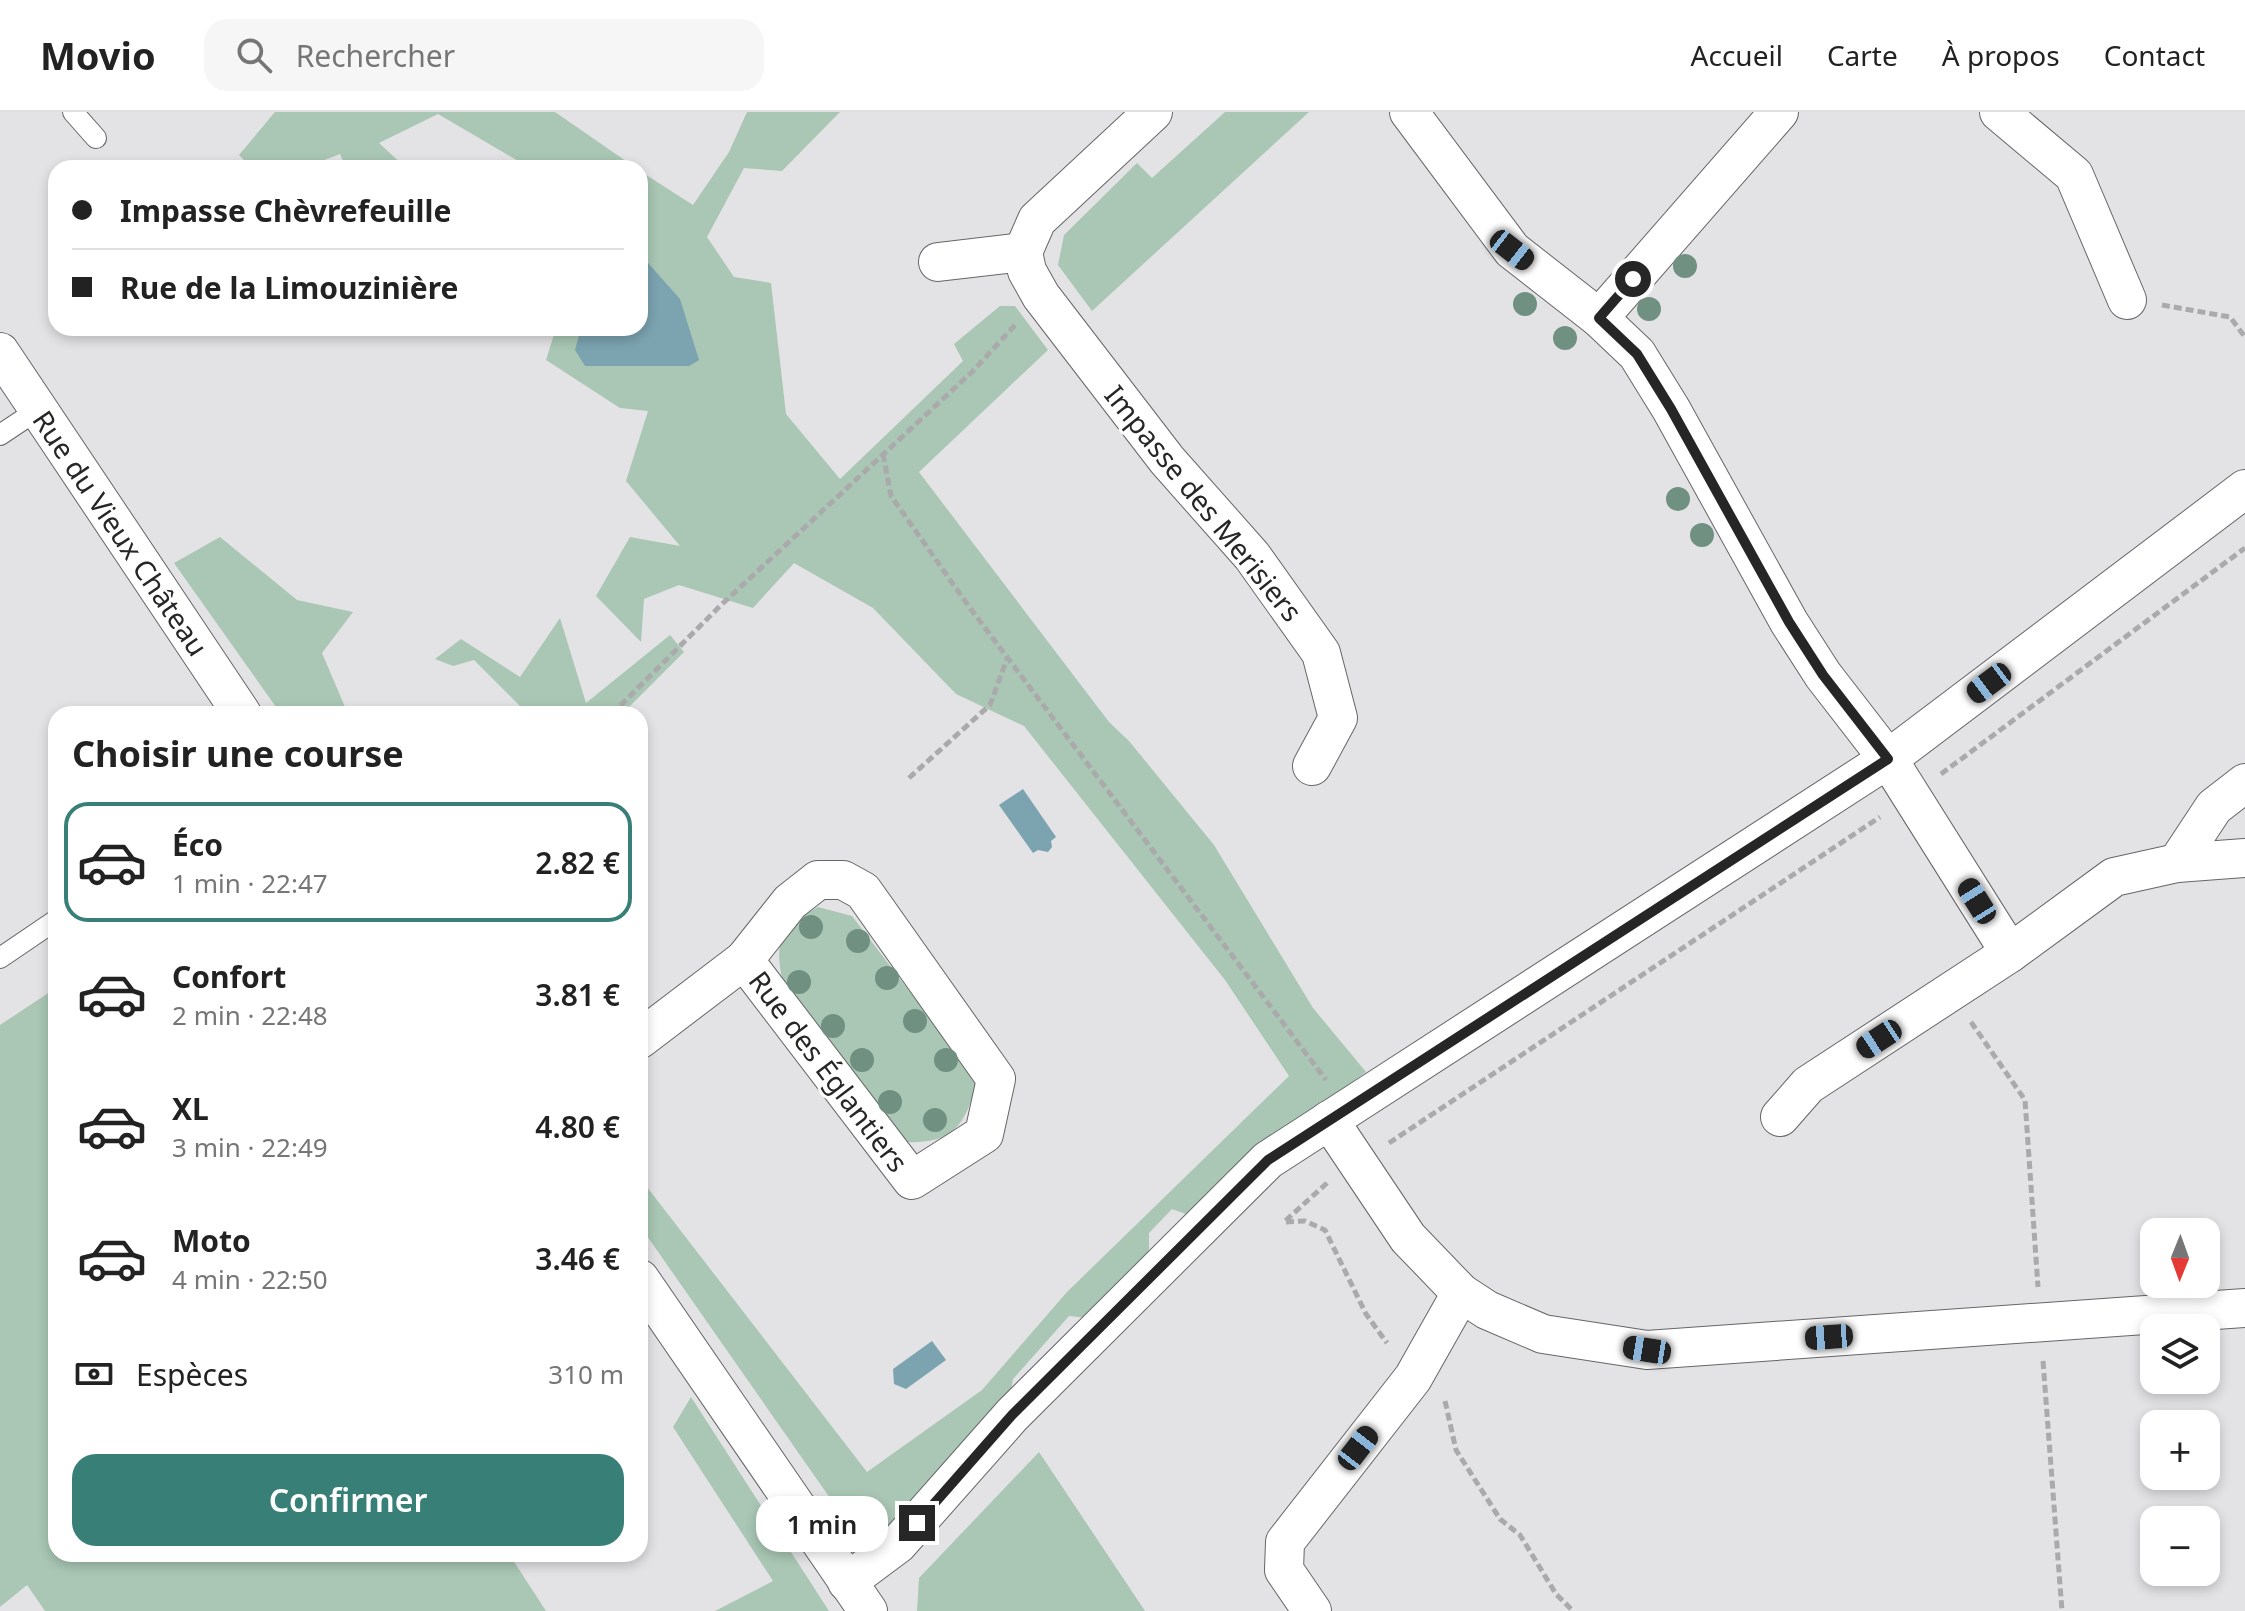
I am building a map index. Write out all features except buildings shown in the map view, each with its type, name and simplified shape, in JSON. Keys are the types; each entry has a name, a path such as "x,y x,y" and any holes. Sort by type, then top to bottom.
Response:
{"street":[{"path":"938,262 1023,252 1037,220 1153,112"},
{"path":"1409,112 1512,250 1599,318 1637,354 1671,409 1789,622 1823,675 1888,759 2010,953"},
{"path":"1599,318 1779,112"},
{"path":"1999,112 2074,175 2127,300"},
{"name":"Impasse des Merisiers","path":"1023,252 1027,271 1041,296 1167,460 1252,556 1321,653 1338,718 1312,766"},
{"name":"Rue du Vieux Château","path":"0,352 237,706"},
{"path":"648,1291 857,1596 898,1544 1012,1415 1268,1160 1888,759 2245,489"},
{"path":"2177,863 2214,807 2245,783"},
{"path":"1780,1117 1808,1085 2010,953 2114,877 2177,863 2245,858"},
{"name":"Rue des Églantiers","path":"648,1033 744,960 790,902 818,880 843,880 863,891 996,1079 984,1134 912,1180 744,960"},
{"path":"1336,1115 1408,1238 1461,1293 1487,1310 1543,1334 1647,1350 2245,1308"},
{"path":"1312,1611 1284,1570 1285,1542 1413,1378 1461,1293"}],"lane":[{"path":"73,112 96,138"},
{"path":"0,435 39,409"},
{"path":"0,958 48,925"}],"path":[{"path":"620,706 973,371 1041,296"},
{"path":"2127,300 2230,317 2245,337"},
{"path":"883,454 891,496 1007,658 1322,1074 1336,1115"},
{"path":"909,778 990,705 1007,658"}],"green space":[{"path":"275,112 555,112 624,160 516,160 438,114 379,143 397,160 343,160 340,154 325,160 244,160 239,155"},
{"path":"747,112 840,112 782,171 744,168 707,237 734,277 771,283 786,414 840,479 963,361 954,344 1000,306 1015,306 1048,350 919,472 1109,722 1129,741 1214,845 1313,1008 1366,1072 1301,1119 1194,1217 1172,1209 1149,1233 1149,1258 1087,1318 1069,1316 1013,1379 1010,1395 891,1528 844,1518 648,1237 648,1188 867,1472 982,1390 1067,1292 1289,1076 1225,980 1024,726 956,694 873,608 794,563 753,608 679,585 644,599 641,642 596,596 630,537 680,546 626,481 648,411 620,408 546,360 554,336 648,336 648,176 693,205 729,152"},
{"path":"1225,112 1309,112 1092,311 1058,265 1064,235 1137,163 1152,178"},
{"path":"220,537 297,600 353,612 322,653 345,706 275,706 174,563"},
{"path":"560,618 586,703 670,635 684,652 630,706 520,706 474,660 453,666 435,659 461,639 520,677"},
{"path":"818,907 852,916 968,1068 976,1085 971,1100 960,1122 944,1136 904,1142 783,984 779,956 782,937 795,922"},
{"path":"48,993 48,1562 514,1562 546,1611 45,1611 27,1585 0,1607 0,1025"},
{"path":"691,1397 829,1611 715,1611 773,1581 673,1427"},
{"path":"1039,1452 1145,1611 917,1611 919,1578"}],"water":[{"path":"648,263 680,299 699,360 689,366 585,366 575,350 579,336 648,336"},
{"path":"1023,789 1056,837 1051,841 1052,847 1048,852 1038,850 1033,853 999,805"},
{"path":"932,1341 946,1360 906,1389 894,1384 893,1369"}],"route":[{"path":"917,1523 1012,1415 1268,1160 1888,759 1823,675 1789,622 1671,409 1637,354 1599,318 1633,279"}]}
